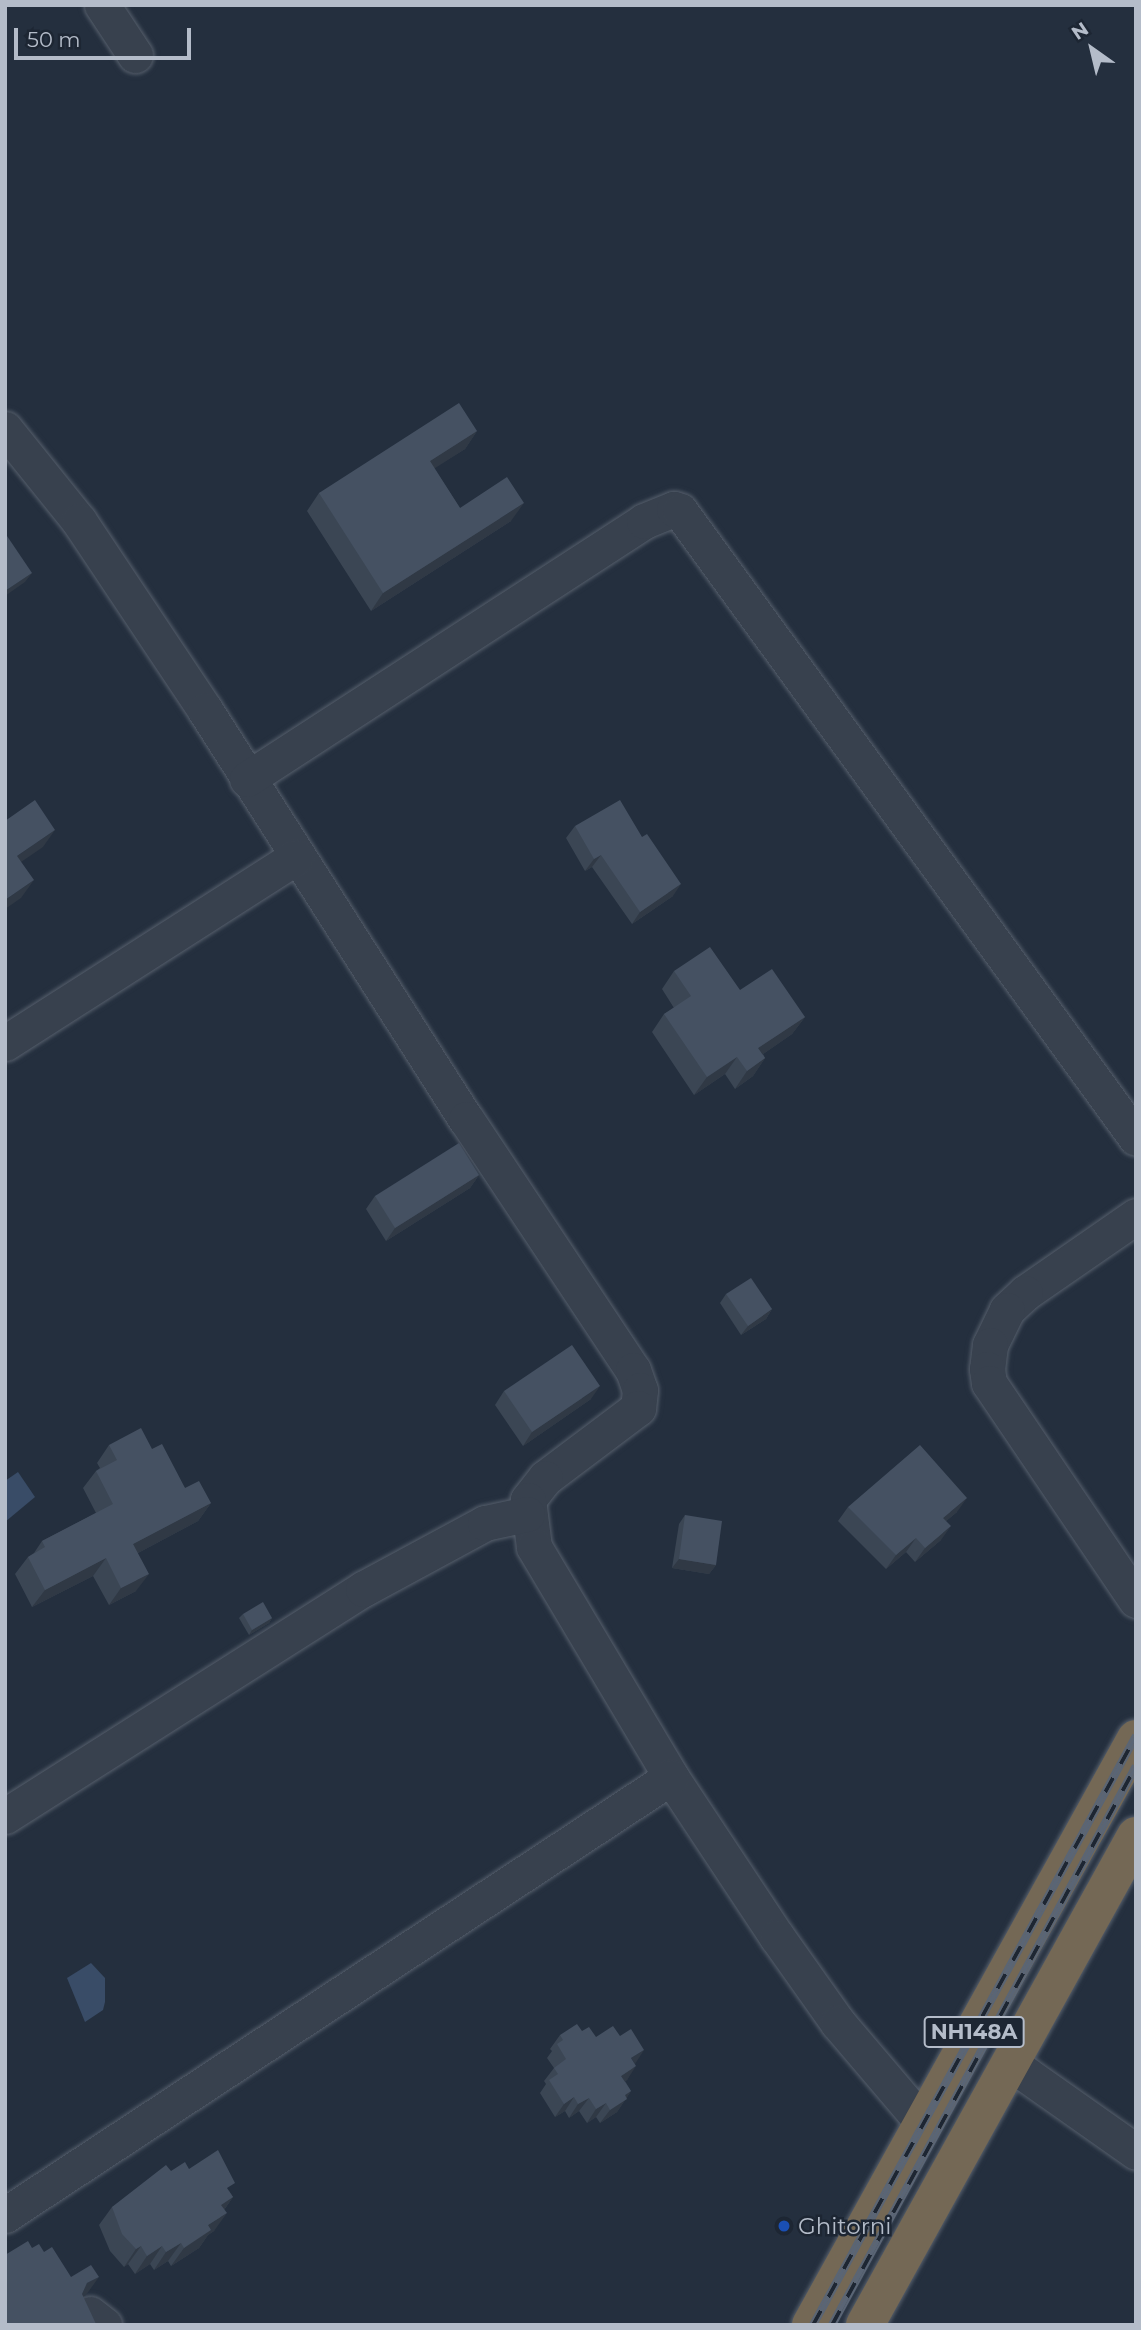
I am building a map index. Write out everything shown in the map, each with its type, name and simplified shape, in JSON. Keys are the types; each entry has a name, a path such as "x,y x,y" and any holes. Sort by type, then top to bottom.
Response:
{"highway":[{"name":"NH148A","path":"811,2325 1136,1738"},
{"name":"NH148A","path":"865,2325 1136,1836"}],"street":[{"path":"102,5 135,55"},
{"path":"5,429 79,522 638,1383 638,1408 545,1478 528,1500 527,1514 534,1547 671,1777 811,1986 923,2123"},
{"path":"247,779 643,521 674,509 680,511 1136,1138"},
{"path":"5,1043 296,857"},
{"path":"1136,1216 1047,1274 1007,1310 990,1345 987,1369 989,1383 1136,1600"},
{"path":"5,1816 374,1583 485,1523 527,1514"},
{"path":"5,2215 671,1777"},
{"path":"1010,2063 1136,2152"}],"water":[{"path":"18,1472 35,1497 5,1522 5,1481"},
{"path":"91,1963 105,1978 105,2002 103,2010 85,2022 67,1978"}],"building":[{"path":"459,403 477,431 430,461 460,508 507,477 524,503 383,593 319,493"},
{"path":"5,533 32,573 5,591"},
{"path":"35,800 55,830 17,856 34,880 5,900 5,821"},
{"path":"620,800 642,837 647,834 681,884 640,912 601,855 594,859 575,826"},
{"path":"710,947 740,990 772,969 805,1017 758,1048 765,1058 747,1071 737,1057 707,1077 664,1014 691,996 674,971"},
{"path":"459,1143 479,1175 395,1228 375,1196"},
{"path":"751,1278 772,1309 748,1326 726,1294"},
{"path":"572,1345 600,1386 532,1432 504,1391"},
{"path":"141,1428 152,1449 162,1444 185,1488 199,1481 211,1503 133,1544 149,1574 121,1588 106,1558 45,1590 28,1557 45,1547 42,1541 113,1504 96,1471 117,1460 109,1445"},
{"path":"920,1445 967,1498 943,1518 951,1526 925,1548 916,1538 896,1555 848,1507"},
{"path":"685,1515 722,1521 716,1565 679,1559"},
{"path":"263,1602 272,1618 252,1630 243,1614"},
{"path":"577,2024 582,2031 589,2027 596,2037 613,2026 620,2036 631,2029 644,2050 631,2058 636,2066 621,2076 631,2091 625,2095 627,2099 610,2110 606,2103 596,2109 589,2098 578,2104 574,2097 564,2104 549,2080 558,2074 554,2068 566,2059 557,2044 563,2040 560,2035"},
{"path":"218,2150 235,2183 227,2188 233,2197 221,2205 227,2213 208,2225 211,2230 184,2248 181,2243 166,2252 162,2246 147,2256 141,2246 136,2249 122,2234 112,2207 166,2165 171,2171 185,2162 189,2169"},
{"path":"28,2241 32,2248 39,2244 44,2252 52,2247 71,2277 91,2265 99,2277 87,2283 82,2294 96,2324 5,2325 5,2255"}],"railway":[{"path":"813,2325 1136,1736"},
{"path":"832,2325 1136,1766"}],"place":[{"name":"Ghitorni","path":"784,2226"}]}
